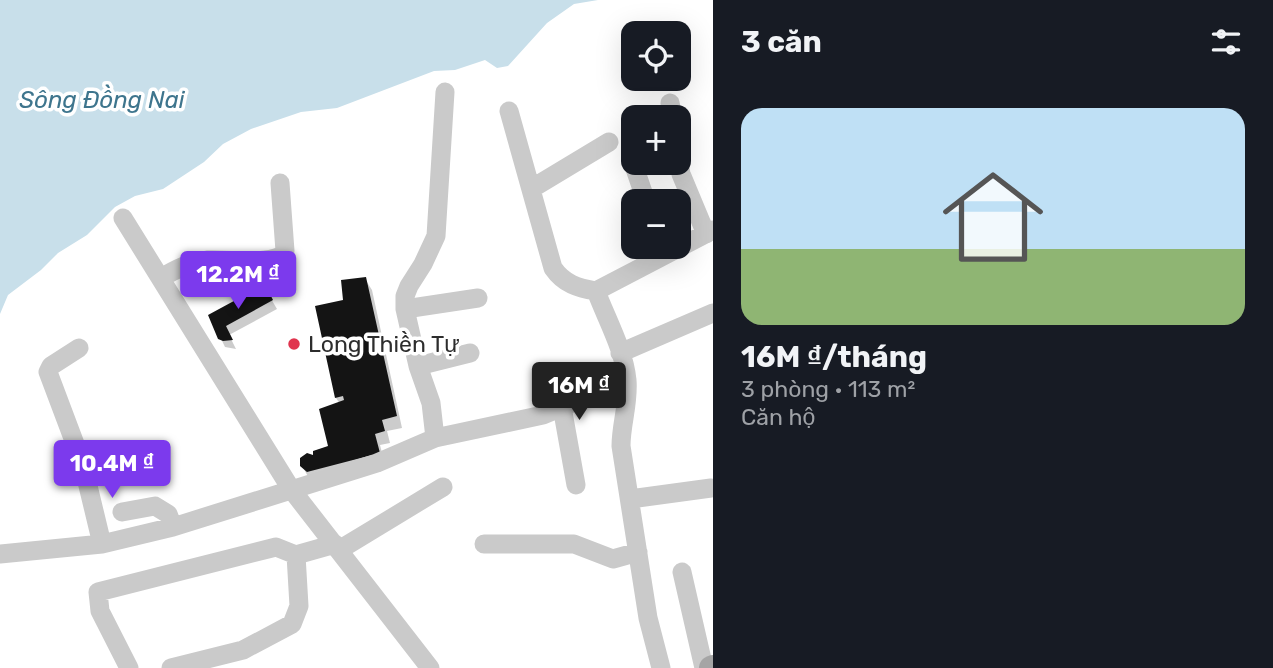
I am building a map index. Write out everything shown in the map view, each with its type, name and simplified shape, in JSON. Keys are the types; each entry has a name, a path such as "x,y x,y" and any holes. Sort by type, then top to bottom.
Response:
{"street":[{"path":"436,438 431,402 418,366 405,309 405,296 424,264 436,236 445,92"},
{"path":"509,111 553,268 559,277 569,284 596,291 650,259"},
{"path":"531,189 609,142"},
{"path":"682,175 710,232 691,240"},
{"path":"161,278 186,265 206,260 281,256 285,251 280,183"},
{"path":"123,218 292,489 430,668"},
{"path":"596,291 620,353 626,380 626,413 621,428 621,446 648,618 662,668"},
{"path":"405,309 478,298"},
{"path":"620,353 713,313"},
{"path":"79,348 51,366 48,372 83,465 102,544"},
{"path":"418,366 470,353"},
{"path":"0,554 102,544 173,527 396,456 436,438 543,415 626,380"},
{"path":"562,407 576,485"},
{"path":"129,668 100,611 97,586 276,547 296,555 337,547 443,487"},
{"path":"630,499 711,488"},
{"path":"122,512 155,506 167,514 173,527"},
{"path":"484,544 574,544 613,559 638,552"},
{"path":"171,668 243,650 292,624 299,606 296,555"},
{"path":"682,572 704,668"}],"water":[{"name":"Sông Đồng Nai","path":"0,0 598,0 574,4 547,23 508,66 497,68 485,60 455,70 434,71 337,108 301,112 251,129 223,144 204,162 163,189 135,196 115,207 87,235 58,253 8,295 0,314"}],"building":[{"path":"287,274 292,276 292,286 287,288 282,286 280,281 282,276"},
{"path":"366,277 397,416 382,420 385,431 375,434 380,453 307,472 300,466 300,458 307,453 313,455 313,451 328,446 319,409 344,400 343,396 335,398 315,306 343,300 341,280"},
{"path":"265,284 273,300 226,326 233,340 218,339 208,315"}],"place":[{"name":"Long Thiền Tự","path":"294,344"}]}
